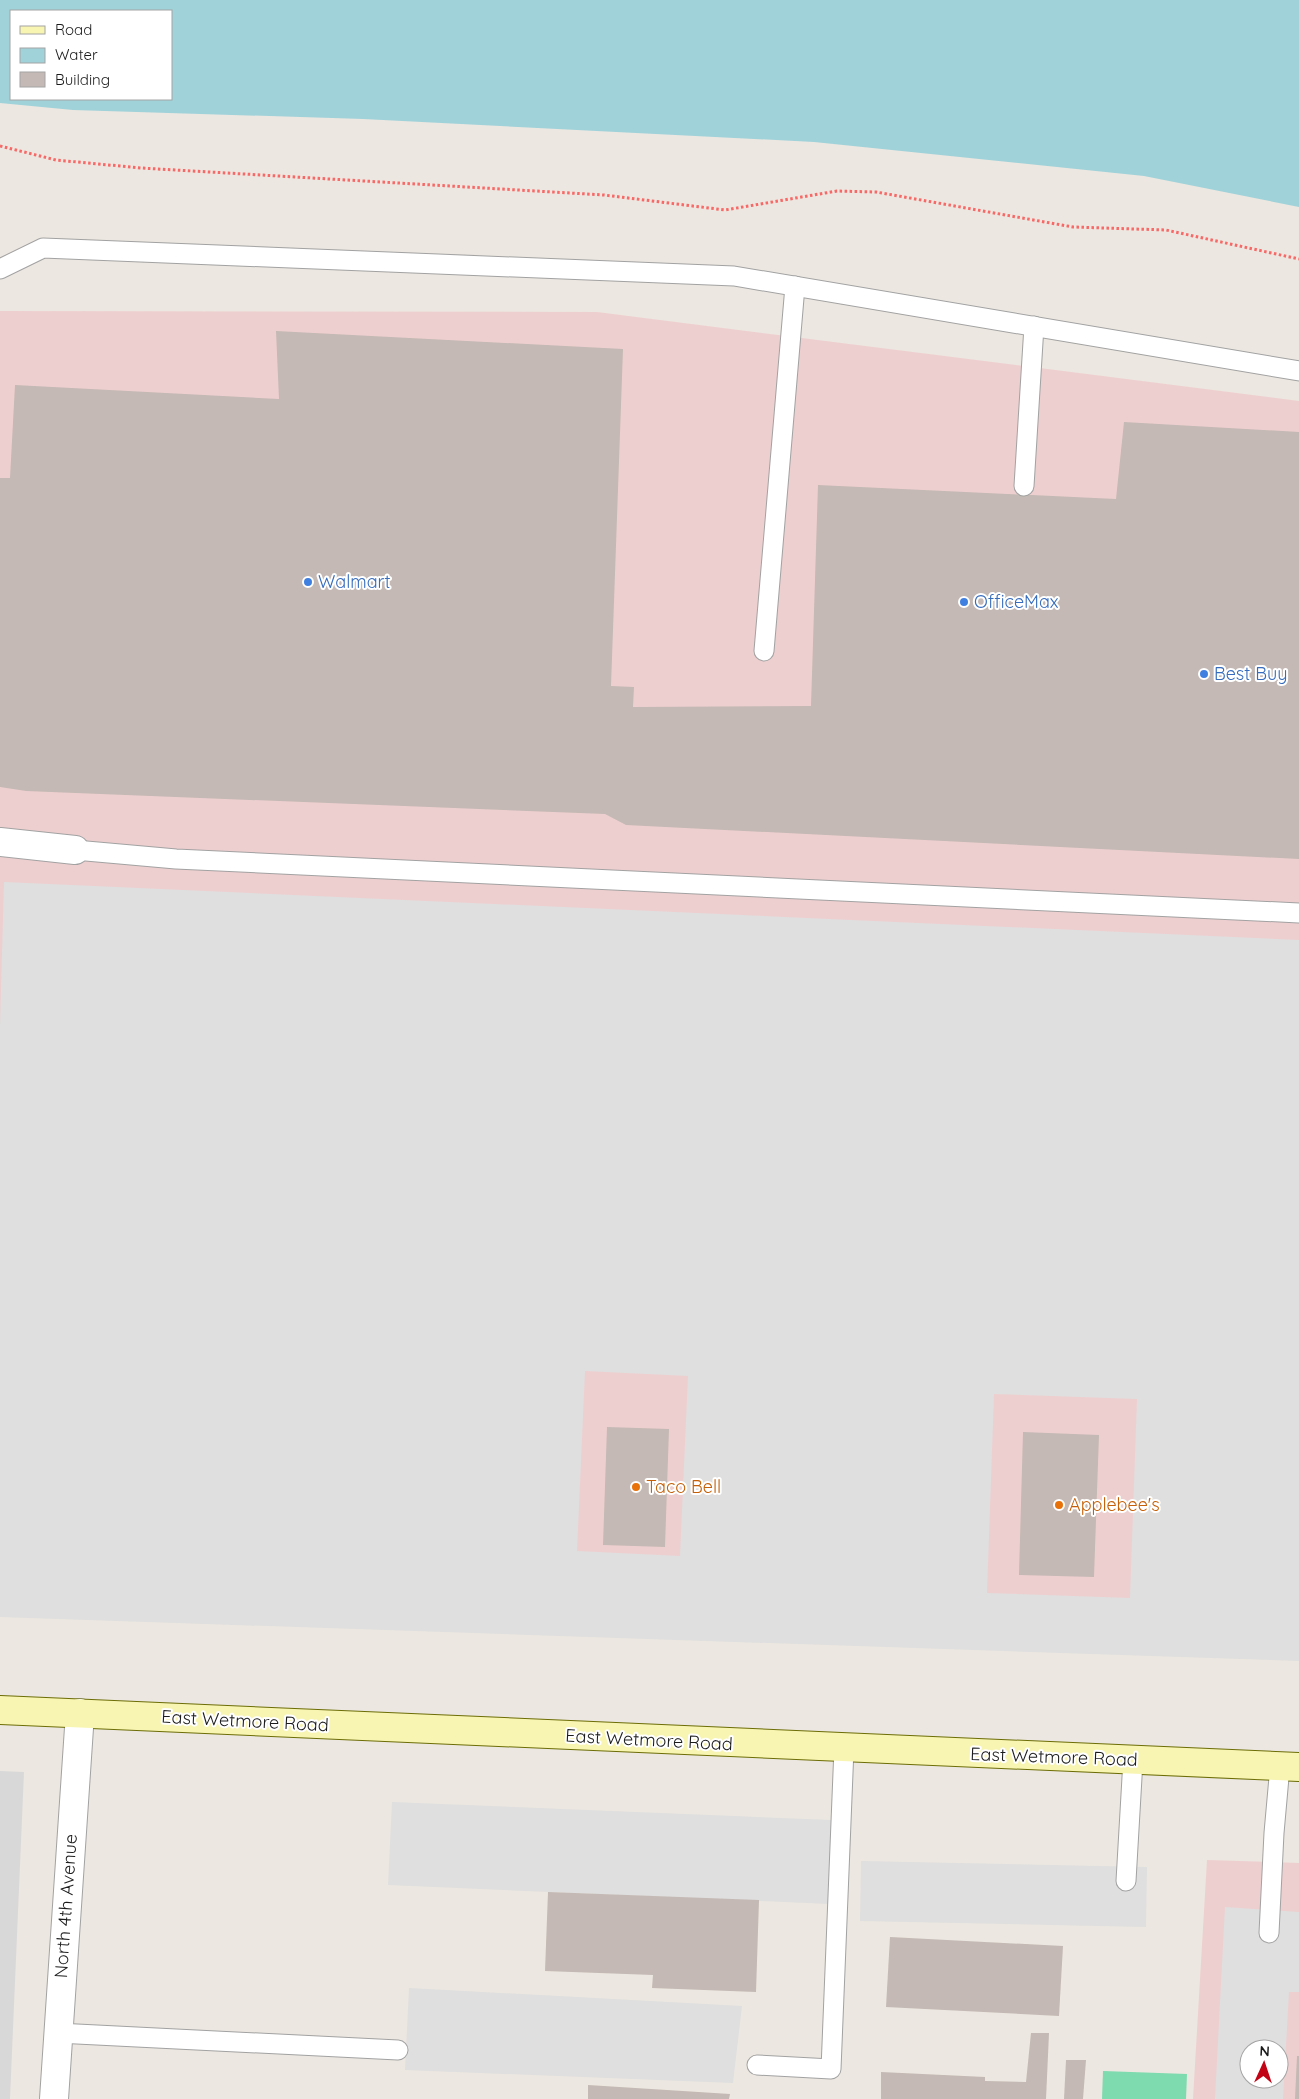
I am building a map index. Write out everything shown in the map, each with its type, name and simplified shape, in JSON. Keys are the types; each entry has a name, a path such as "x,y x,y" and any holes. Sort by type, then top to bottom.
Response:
{"main road":[{"name":"East Wetmore Road","path":"0,1710 1289,1766"}],"street":[{"path":"0,842 75,850"},
{"name":"North 4th Avenue","path":"54,2099 80,1714"}],"lane":[{"path":"0,269 43,248 734,276 1299,371"},
{"path":"764,651 795,286"},
{"path":"1024,486 1034,326"},
{"path":"75,850 185,859 1299,913"},
{"path":"756,2065 831,2069 844,1748"},
{"path":"1126,1881 1133,1760"},
{"path":"1269,1933 1274,1833 1289,1766"},
{"path":"57,2034 398,2050"}],"path":[{"path":"0,146 56,160 141,168 604,195 725,210 837,191 876,192 1073,227 1166,230 1299,259"}],"shaded area":[{"path":"0,311 597,312 1299,401 1299,1622 0,1579"},
{"path":"4,882 1299,940 1299,1661 0,1617 0,1027","holes":["585,1371 688,1376 680,1556 577,1551","994,1394 1137,1399 1130,1598 987,1593"]},
{"path":"0,1771 24,1772 10,2099 0,2099"},
{"path":"392,1802 831,1820 829,1904 388,1885"},
{"path":"1207,1860 1299,1863 1299,2099 1193,2099"},
{"path":"861,1861 1147,1867 1146,1927 860,1921"},
{"path":"1225,1907 1299,1912 1299,1992 1289,1992 1286,2039 1239,2039 1239,2089 1284,2089 1283,2099 1215,2099"},
{"path":"409,1988 742,2006 733,2083 405,2070"}],"green space":[{"path":"1103,2071 1187,2074 1186,2099 1102,2099"}],"water":[{"path":"0,0 1299,0 1299,207 1144,176 814,142 363,119 73,110 0,103"}],"building":[{"path":"276,331 623,349 611,686 634,687 633,707 811,706 818,485 1116,499 1124,422 1299,432 1299,859 626,825 605,814 26,791 0,787 0,478 10,478 15,385 279,399"},
{"name":"Taco Bell","path":"607,1427 669,1429 665,1547 603,1545"},
{"name":"Applebee's","path":"1023,1432 1099,1435 1094,1577 1019,1575"},
{"path":"548,1892 759,1900 756,1992 652,1988 653,1975 545,1971"},
{"path":"890,1937 1063,1946 1059,2016 886,2007"},
{"path":"1031,2033 1049,2033 1046,2099 881,2099 881,2072 985,2077 985,2081 1026,2082"},
{"path":"1297,2056 1299,2056 1299,2099 1295,2099"},
{"path":"1066,2060 1086,2060 1083,2099 1064,2099"},
{"path":"588,2085 730,2094 729,2099 588,2099"}],"place":[{"name":"Walmart","path":"308,582"},
{"name":"OfficeMax","path":"964,602"},
{"name":"Best Buy","path":"1204,674"},
{"name":"Taco Bell","path":"636,1487"},
{"name":"Applebee's","path":"1059,1505"}]}
